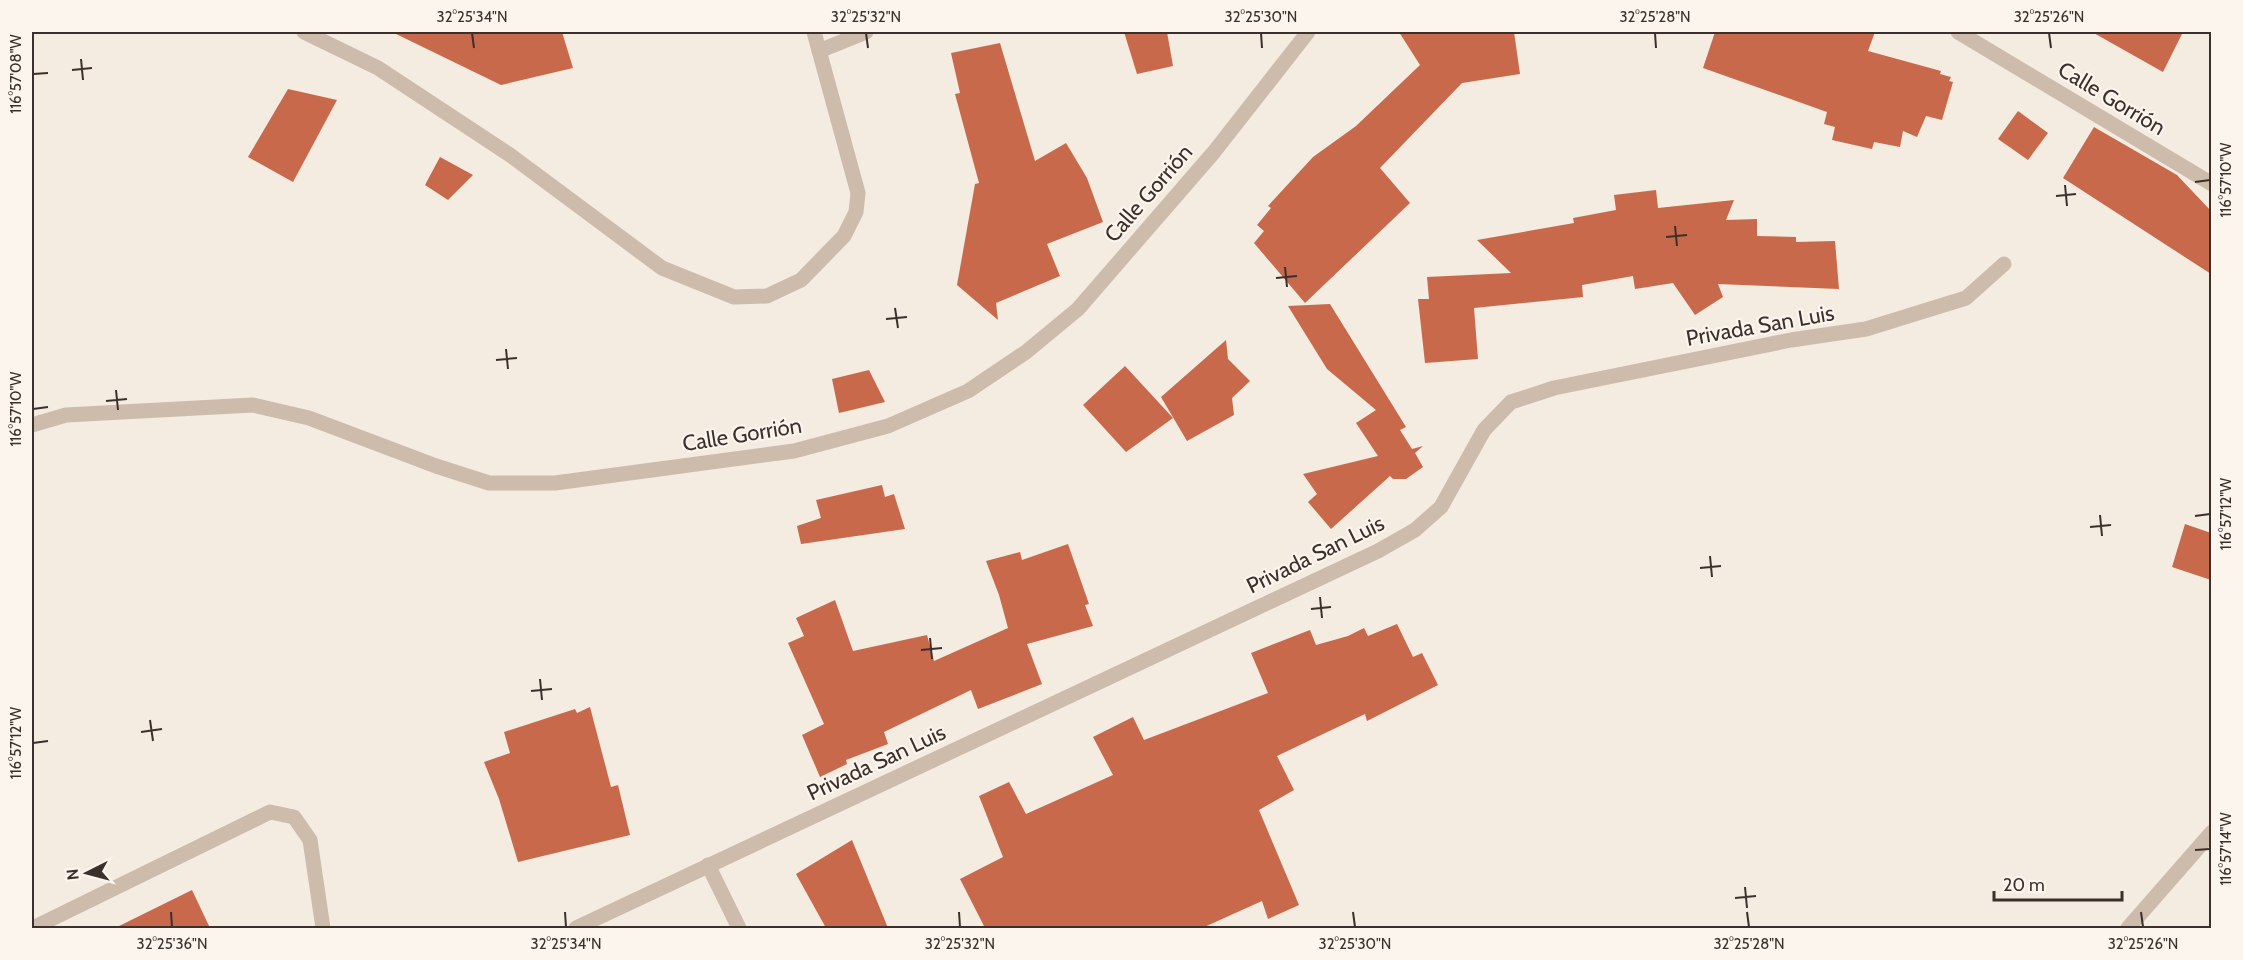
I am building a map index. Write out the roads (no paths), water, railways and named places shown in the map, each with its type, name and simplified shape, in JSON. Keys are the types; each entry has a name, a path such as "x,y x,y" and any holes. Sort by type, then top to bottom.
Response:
{"street":[{"path":"304,32 378,68 501,149 662,267 734,297 767,296 801,280 844,236 856,212 858,194 814,32"},
{"path":"819,51 866,32"},
{"name":"Calle Gorrión","path":"32,425 66,415 253,405 309,418 436,466 489,483 555,483 795,451 888,426 968,391 1026,352 1078,309 1214,152 1308,32"},
{"name":"Calle Gorrión","path":"1958,32 2211,184"},
{"name":"Privada San Luis","path":"576,928 1415,530 1441,507 1484,430 1511,402 1554,388 1791,340 1866,329 1920,314 1966,298 2004,264"},
{"path":"33,928 270,812 294,817 310,840 322,928"},
{"path":"2128,928 2211,832"},
{"path":"708,865 739,928"}]}
